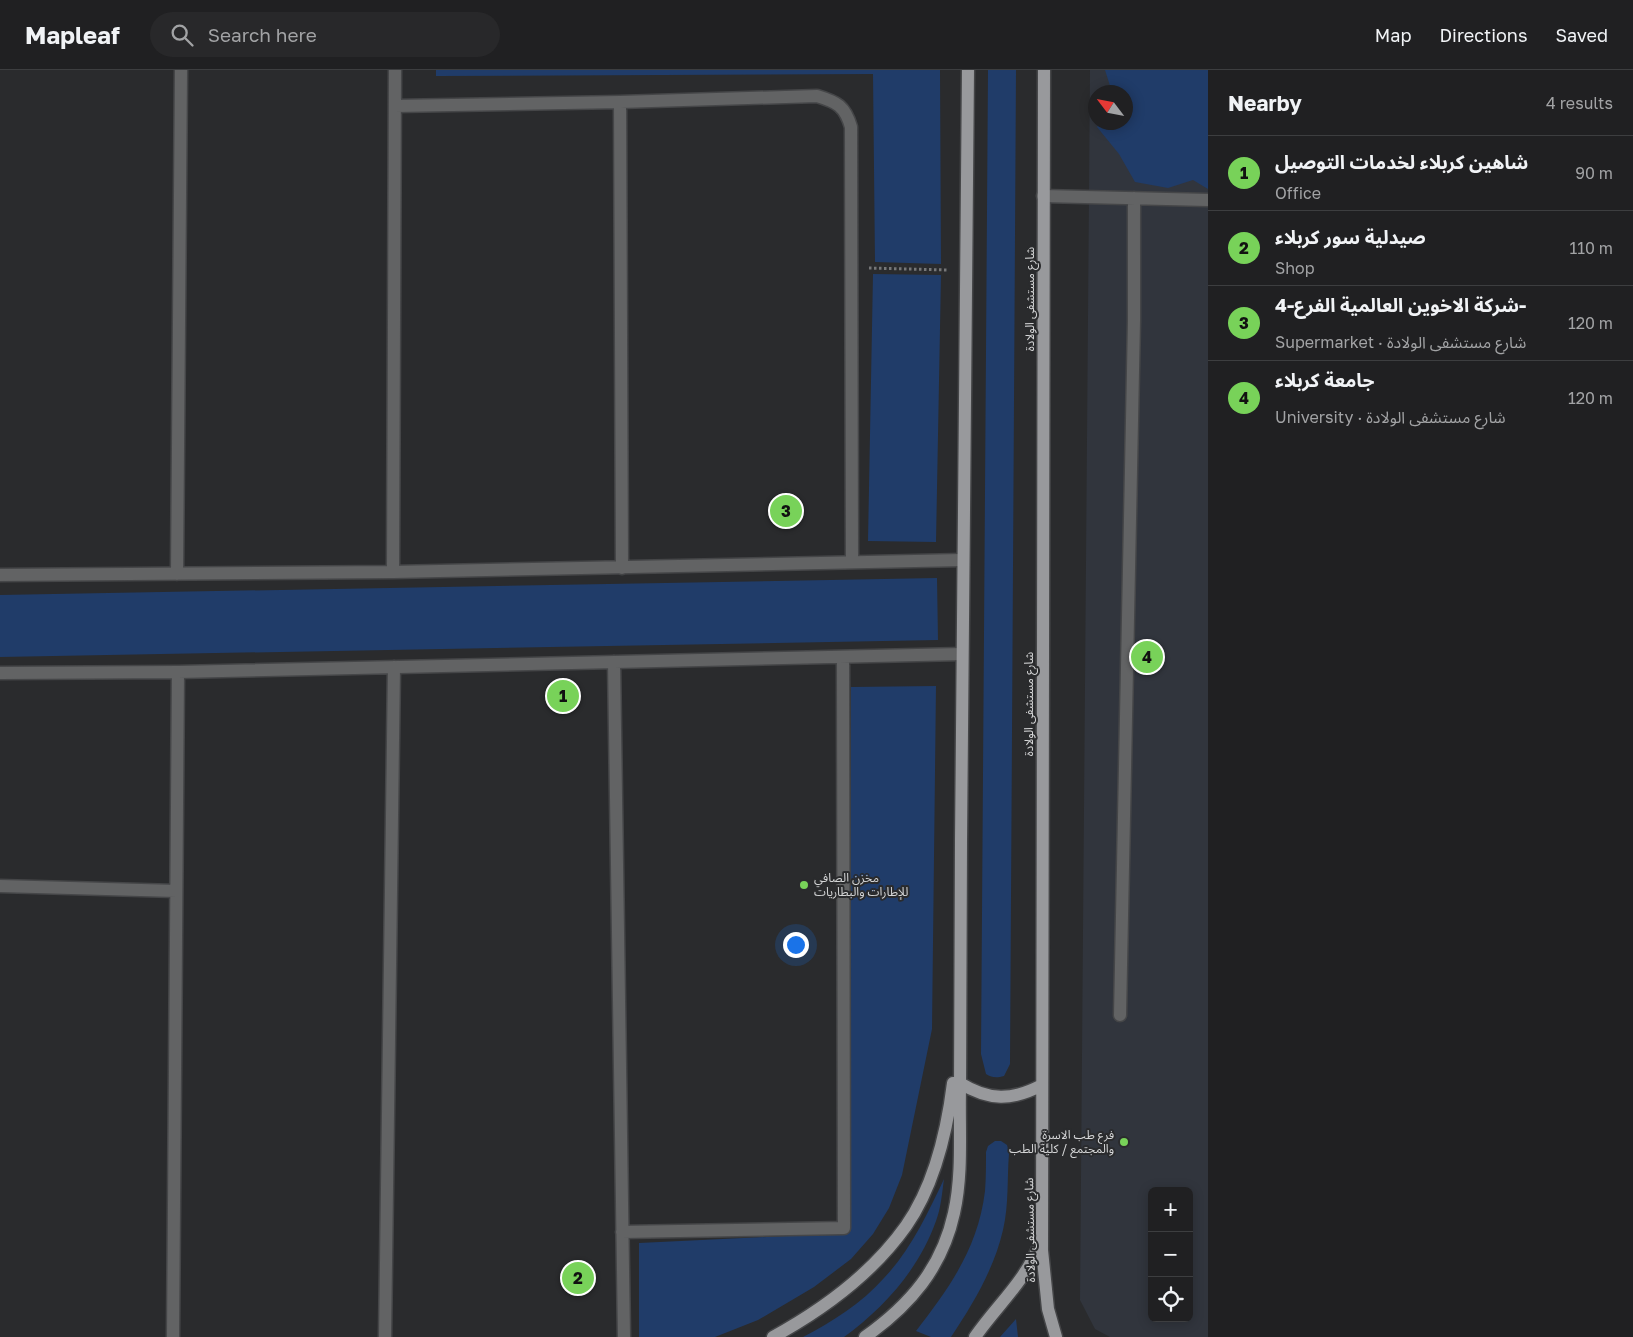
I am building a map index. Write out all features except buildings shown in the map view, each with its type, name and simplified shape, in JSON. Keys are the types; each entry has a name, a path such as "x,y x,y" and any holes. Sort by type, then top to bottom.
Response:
{"main road":[{"path":"865,1337 892,1316 921,1287 931,1271 949,1230 957,1193 960,1083 962,560 968,70"},
{"name":"شارع مستشفى الولادة","path":"1044,70 1043,1231 1048,1309 1056,1337"},
{"path":"773,1337 830,1302 860,1277 888,1249 906,1225 923,1196 934,1166 951,1097 960,1034"},
{"path":"960,1083 979,1093 1001,1098 1029,1092 1042,1085"},
{"path":"975,1337 1025,1275 1034,1258 1043,1231"}],"street":[{"path":"177,574 181,70"},
{"path":"393,572 395,70"},
{"path":"395,106 818,96 840,106 848,115 851,127 852,562"},
{"path":"620,102 622,568"},
{"path":"1043,196 1208,200"},
{"path":"1120,1016 1134,331 1134,198"},
{"path":"0,575 393,572 962,560"},
{"path":"0,673 178,672 962,654"},
{"path":"622,1232 844,1228 843,657"},
{"path":"614,662 624,1337"},
{"path":"386,1337 394,667"},
{"path":"173,1337 178,672"},
{"path":"0,886 176,891"}],"path":[{"path":"851,268 966,270"}],"shaded area":[{"path":"436,70 940,70 941,264 875,262 873,74 436,76"},
{"path":"988,70 1016,70 1010,1064 1004,1076 997,1077 986,1074 981,1054"},
{"path":"1090,70 1208,70 1208,1337 1110,1337 1095,1329 1080,1300 1090,130 1133,130 1133,85 1090,85"},
{"path":"1105,70 1208,70 1208,189 1193,180 1168,188 1135,182 1119,154 1099,130 1133,130 1133,85 1110,85"},
{"path":"873,274 941,275 936,542 868,541"},
{"path":"937,578 938,640 0,657 0,595"},
{"path":"936,686 932,1029 902,1175 889,1208 873,1234 851,1259 814,1287 758,1320 715,1337 639,1337 639,1243 850,1233 851,687"},
{"path":"995,1141 1001,1141 1007,1145 1009,1153 1006,1211 999,1244 982,1286 951,1337 931,1337 916,1331 951,1282 969,1249 976,1231 985,1191 986,1152 988,1146"},
{"path":"944,1179 939,1211 929,1239 899,1286 859,1326 844,1337 803,1337 846,1311 866,1296 884,1278 910,1244"},
{"path":"1016,1319 1018,1337 1000,1337"}],"place":[{"name":"شركة الاخوين العالمية الفرع-4-","path":"786,511"},
{"name":"جامعة كربلاء","path":"1147,657"},
{"name":"شاهين كربلاء لخدمات التوصيل","path":"563,696"},
{"name":"مخزن الصافي للإطارات والبطاريات","path":"804,885"},
{"name":"فرع طب الاسرة والمجتمع / كلية الطب","path":"1124,1142"},
{"name":"صيدلية سور كربلاء","path":"578,1278"}]}
